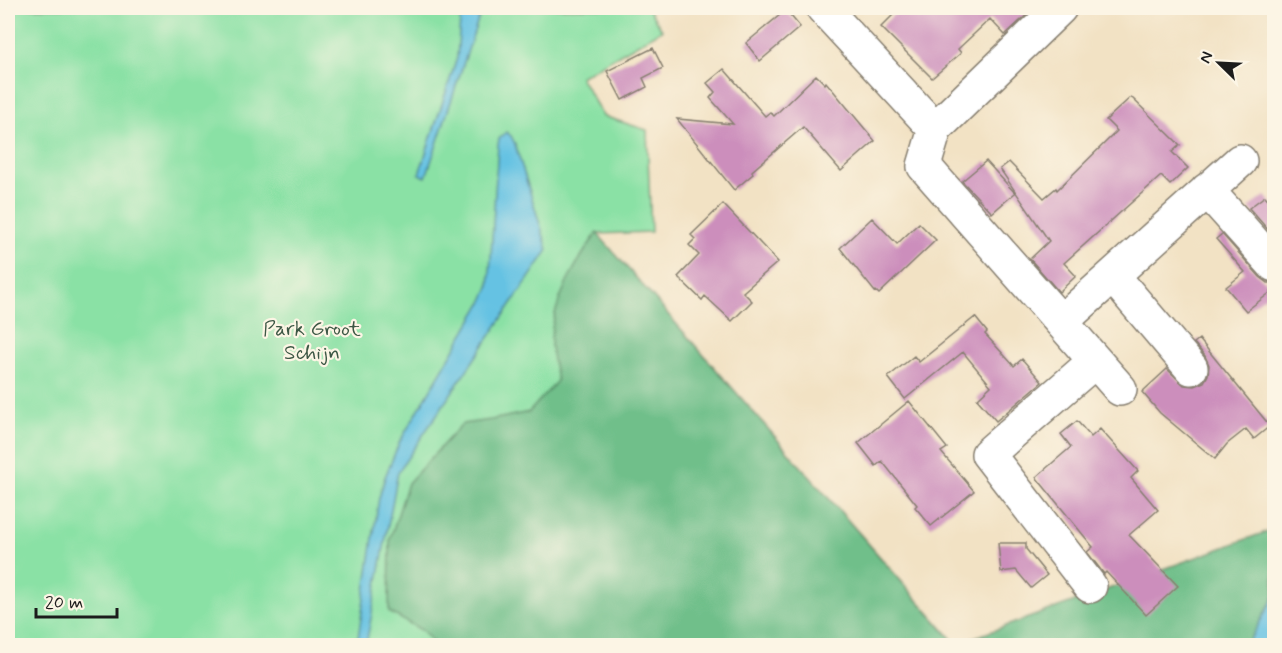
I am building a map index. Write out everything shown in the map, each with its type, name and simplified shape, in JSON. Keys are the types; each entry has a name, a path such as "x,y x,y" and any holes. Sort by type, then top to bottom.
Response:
{"lane":[{"path":"824,8 935,129"},
{"path":"1060,8 935,129 924,166 1120,389"},
{"path":"1061,322 1240,161"},
{"path":"1207,190 1275,265"},
{"path":"1113,276 1191,368"},
{"path":"1090,586 988,454 1095,361"}],"green space":[{"name":"Park Groot Schijn","path":"8,8 648,8 662,30 580,77 603,116 647,130 651,232 597,234 957,645 8,645"},
{"path":"597,233 956,644 1274,529 1274,597 1247,645 436,646 423,631 389,612 390,539 408,483 462,424 529,412 557,381 551,344 556,310 566,283"}],"water":[{"path":"461,8 478,8 479,17 426,177 419,174 457,58"},
{"path":"506,132 515,144 548,250 398,472 366,645 357,645 379,498 385,477 400,441 482,303 489,287 498,145 499,139"},
{"path":"1274,597 1274,645 1247,645"}],"building":[{"path":"900,8 1034,8 1005,35 990,19 958,49 961,53 932,78 881,27"},
{"path":"786,10 800,27 760,61 746,43"},
{"path":"653,48 663,68 643,78 647,87 622,100 607,71"},
{"path":"724,69 765,116 770,112 774,116 816,75 825,84 826,82 875,141 841,171 803,127 752,171 753,174 734,190 677,119 733,124 710,98 715,92 707,83"},
{"path":"1131,97 1180,145 1172,152 1188,168 1170,185 1161,176 1064,263 1076,276 1059,292 1030,259 1049,241 1000,169 1009,162 1044,198 1056,188 1057,190 1117,131 1106,120"},
{"path":"986,161 1015,193 992,213 962,181"},
{"path":"1265,196 1275,207 1275,228 1270,232 1249,208"},
{"path":"723,204 778,262 743,292 752,301 732,321 705,296 702,300 678,277 699,255 689,245 695,239 691,235"},
{"path":"872,218 897,244 919,223 936,240 879,294 840,248"},
{"path":"1222,234 1260,277 1268,283 1275,283 1275,289 1246,311 1226,287 1245,272 1216,239"},
{"path":"975,317 987,332 985,334 1014,366 1022,359 1042,382 996,421 977,399 991,386 963,352 905,399 888,377 914,356 919,362"},
{"path":"1199,339 1270,426 1254,439 1246,429 1227,444 1215,459 1160,413 1142,392 1167,369 1184,385 1194,386 1204,382 1208,375 1209,365 1194,343"},
{"path":"909,401 947,448 941,452 974,491 931,526 882,461 876,466 858,443"},
{"path":"1077,421 1091,437 1100,429 1138,471 1131,478 1158,510 1129,535 1178,586 1146,615 1106,572 1104,574 1087,552 1093,547 1036,477 1071,447 1061,434"},
{"path":"998,543 1026,543 1026,549 1047,575 1031,588 1016,570 1001,572"}]}
